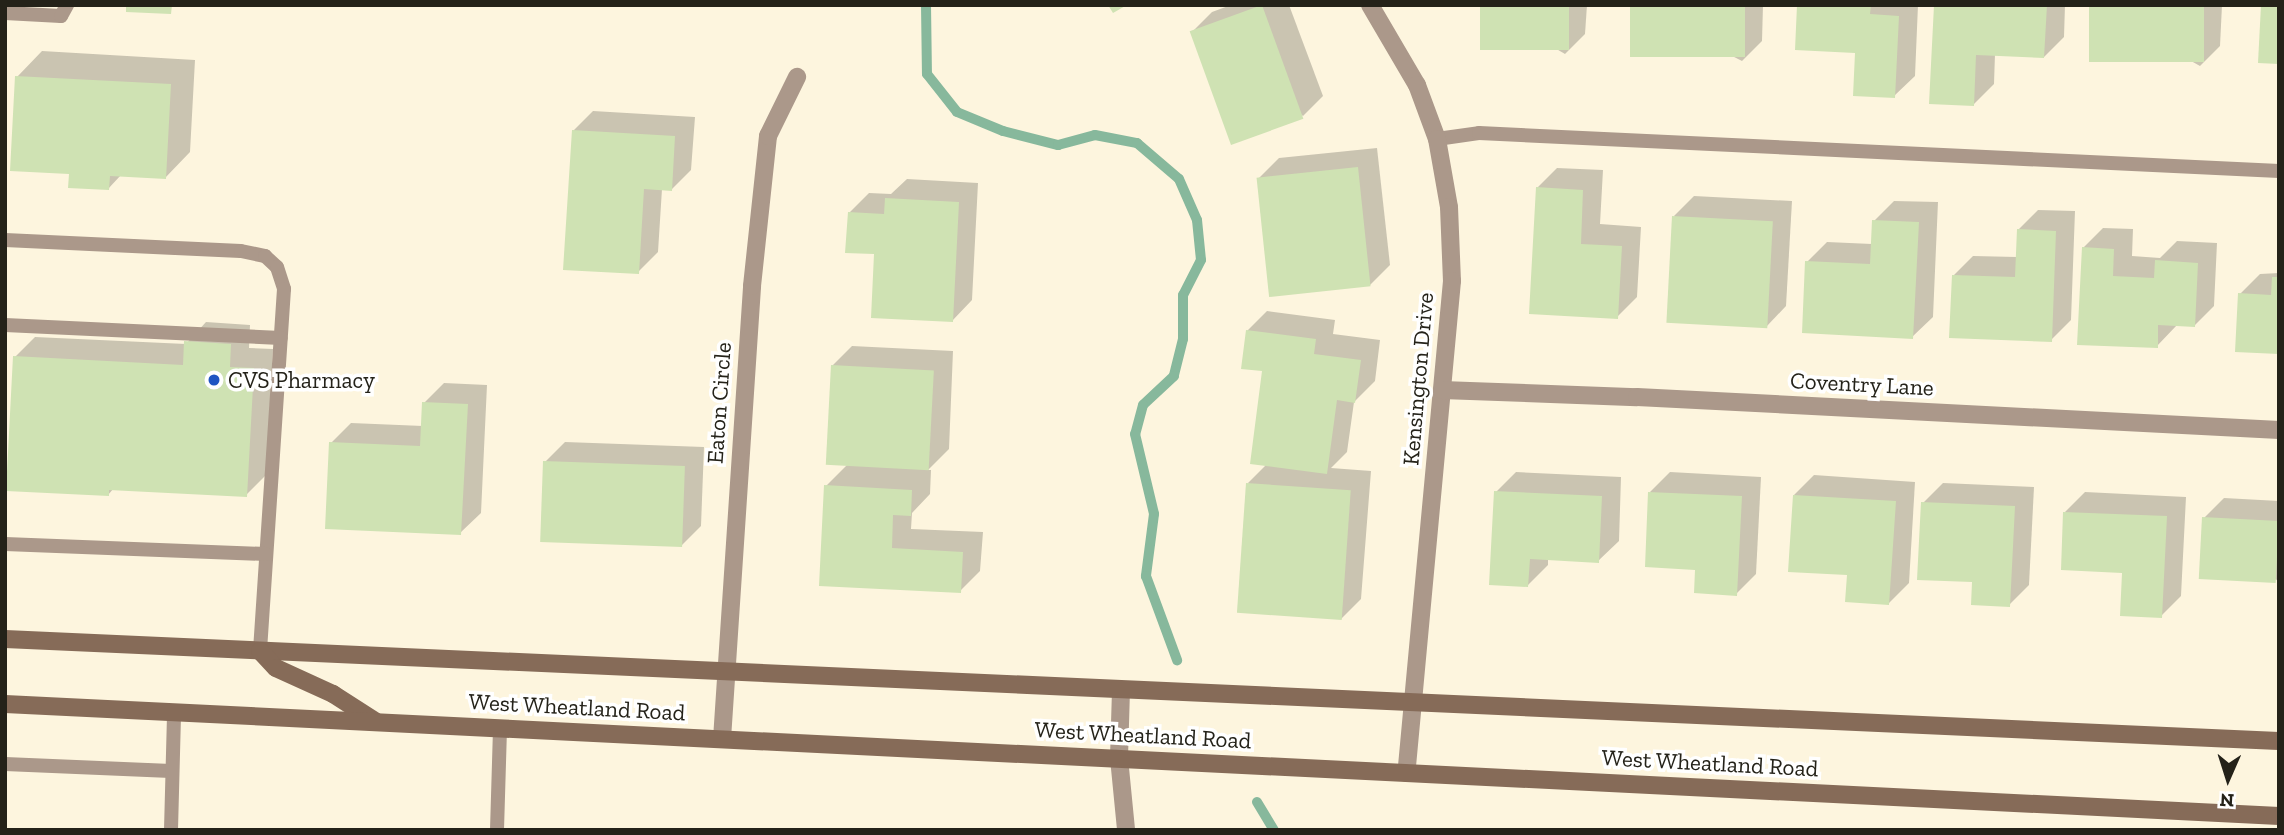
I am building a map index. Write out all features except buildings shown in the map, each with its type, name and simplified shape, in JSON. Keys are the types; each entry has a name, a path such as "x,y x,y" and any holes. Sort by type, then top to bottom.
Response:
{"main road":[{"name":"West Wheatland Road","path":"5,639 2279,741"},
{"path":"260,651 276,668 333,694 376,722"},
{"name":"West Wheatland Road","path":"5,704 2279,816"}],"street":[{"name":"Kensington Drive","path":"1370,5 1417,85 1437,139 1449,207 1452,281 1406,773"},
{"name":"Eaton Circle","path":"722,738 751,298 768,136 797,78"},
{"name":"Coventry Lane","path":"1442,390 1637,397 2279,430"},
{"path":"1121,690 1119,758 1126,830"}],"lane":[{"path":"5,13 64,10"},
{"path":"1437,139 1479,133 2279,171"},
{"path":"5,240 242,251 265,256 277,267 284,289 260,651"},
{"path":"5,325 281,338"},
{"path":"5,544 267,554"},
{"path":"171,830 174,712"},
{"path":"497,830 500,728"},
{"path":"5,764 172,771"}],"waterway":[{"path":"926,5 927,74 957,112 1003,131 1058,145 1095,135 1137,143 1179,179 1197,220 1201,260 1183,295 1183,339 1174,376 1143,405 1135,434 1154,514 1146,576 1177,660"},
{"path":"1257,802 1274,830"}],"place":[{"name":"CVS Pharmacy","path":"214,380"}]}
